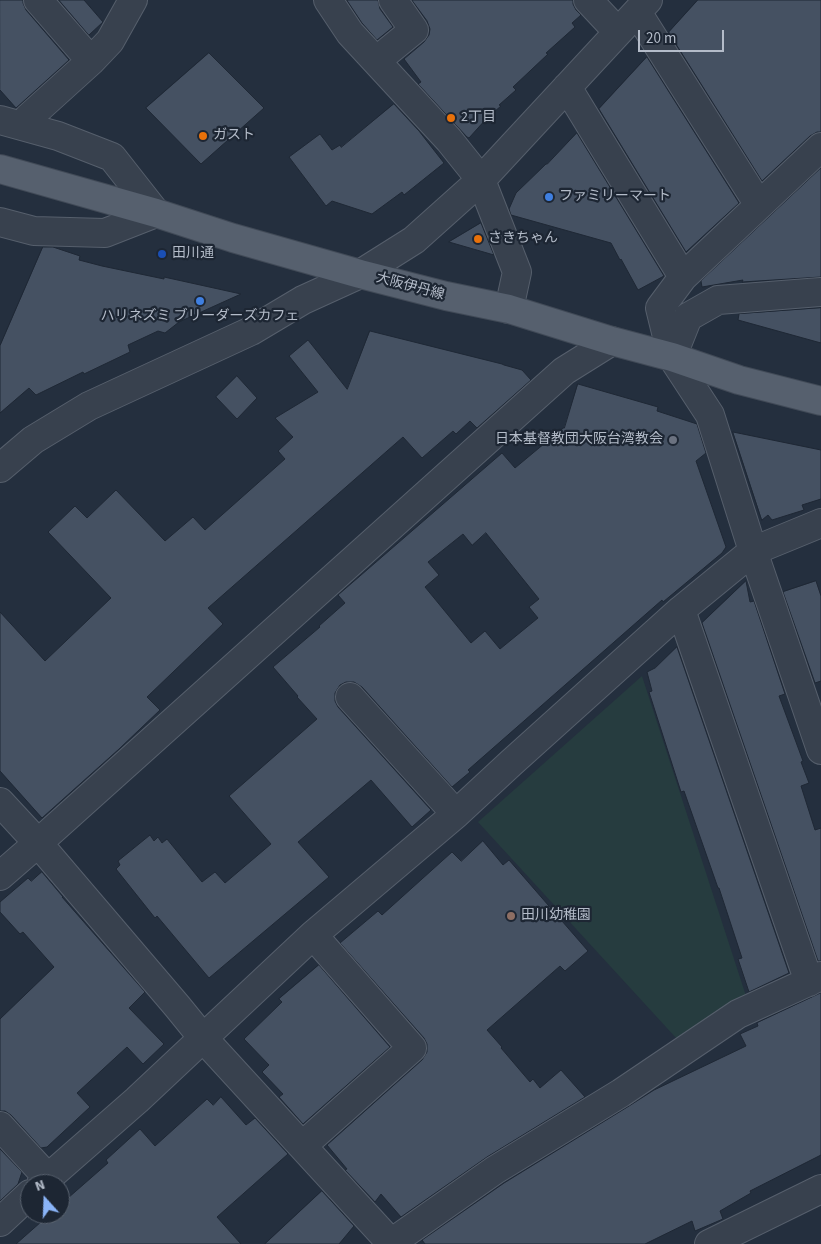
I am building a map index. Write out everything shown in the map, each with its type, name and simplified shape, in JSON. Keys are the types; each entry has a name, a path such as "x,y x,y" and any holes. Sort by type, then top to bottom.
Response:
{"main road":[{"name":"大阪伊丹線","path":"0,169 360,274 446,296 509,309 612,341 672,356 739,380 821,401"}],"street":[{"path":"38,0 91,61"},
{"path":"11,123 28,118 91,61 110,41 133,0"},
{"path":"328,0 350,33 450,140 480,180 517,272 509,309"},
{"path":"376,60 414,30 393,0"},
{"path":"588,0 618,32"},
{"path":"0,468 33,440 89,406 251,332 303,300 360,274 414,240 480,180 642,6 758,205"},
{"path":"567,87 683,277"},
{"path":"0,222 34,231 105,233 156,213 112,157 58,136 11,123"},
{"path":"821,147 683,277 660,308 672,356 710,414 753,551 813,696 821,750"},
{"path":"672,356 688,317 718,300 821,292"},
{"path":"0,876 564,371 612,341"},
{"path":"54,1174 137,1100 313,935 456,814 510,763 681,610 753,551 821,523"},
{"path":"0,802 38,843 203,1038 390,1243 495,1170 621,1093 738,1014 815,979 681,610"},
{"path":"350,696 456,814"},
{"path":"302,1146 412,1048 313,935"},
{"path":"0,1126 32,1174"},
{"path":"709,1244 821,1189"},
{"path":"0,1222 20,1204"}],"green space":[{"path":"642,676 747,999 677,1039 478,822"}],"building":[{"path":"0,0 23,0 26,10 69,60 16,108 0,90"},
{"path":"59,0 84,0 103,22 89,35"},
{"path":"347,0 378,0 380,9 393,27 377,40 362,23"},
{"path":"412,0 573,0 576,10 581,15 572,23 575,27 513,87 516,90 499,105 501,106 469,138 418,84 421,82 404,59 424,42 429,35 430,29 427,21"},
{"path":"698,0 821,0 821,132 810,136 762,181 669,33"},
{"name":"ガスト","path":"209,53 264,108 201,164 146,108"},
{"path":"647,57 739,203 686,252 599,109"},
{"path":"394,104 419,131 444,163 404,195 402,192 372,214 332,201 326,206 289,157 320,134 332,150 340,145 341,147"},
{"path":"577,133 664,276 638,290 611,243 511,215 509,209 516,193"},
{"path":"821,168 821,277 742,282 743,280 702,287 701,281"},
{"path":"481,223 494,255 449,242"},
{"path":"43,247 53,247 80,256 79,260 102,266 241,294 179,322 165,333 158,331 128,345 130,352 84,374 83,372 36,395 29,388 0,413 0,346"},
{"path":"821,308 821,343 738,320 739,314"},
{"path":"370,331 522,370 531,380 477,428 470,421 456,434 453,431 422,458 403,437 208,608 223,624 147,697 160,710 42,818 0,771 0,612 45,661 111,598 48,532 75,506 87,518 116,490 165,541 193,517 205,530 285,459 278,451 293,437 275,418 318,392 289,356 308,340 347,389"},
{"path":"237,376 257,398 237,419 216,397"},
{"path":"578,384 658,407 657,411 697,424 706,453 696,461 726,547 722,553 663,602 662,600 468,770 470,772 452,787 362,687 354,682 346,682 340,685 335,693 335,701 338,707 431,810 412,827 371,780 298,842 329,877 209,978 157,916 155,918 116,869 120,865 118,861 150,835 154,841 158,837 162,843 167,839 202,882 215,872 225,883 271,844 229,796 317,719 273,667 345,603 338,595 502,453 515,468 564,428","holes":["486,533 539,599 529,607 538,618 500,649 485,631 471,643 425,587 439,575 428,562 463,534 472,545"]},
{"path":"733,432 821,450 821,499 802,505 804,510 772,520 768,515 762,520"},
{"path":"746,581 750,602 754,601 785,694 779,696 809,783 801,786 815,830 821,828 821,961 818,961 702,623"},
{"path":"816,581 821,596 821,681 815,683 783,592"},
{"path":"677,647 789,973 749,992 738,959 742,958 719,888 684,791 681,792 649,692 652,691 647,672 655,668"},
{"path":"483,841 503,865 509,860 588,951 565,971 560,966 487,1030 530,1082 533,1079 540,1088 561,1070 585,1097 487,1157 401,1217 381,1194 375,1202 345,1170 347,1169 327,1145 422,1060 427,1052 427,1044 424,1038 340,943 378,911 382,915 452,852 461,861"},
{"path":"42,872 145,992 129,1008 164,1044 143,1064 127,1047 77,1093 90,1107 47,1147 41,1148 11,1115 5,1111 0,1111 0,1019 54,967 23,932 20,934 0,912 0,902 28,878 31,881"},
{"path":"319,965 390,1047 303,1124 279,1097 283,1094 262,1072 269,1065 244,1039 282,1002 279,999"},
{"path":"821,993 821,1155 750,1191 751,1193 720,1211 723,1219 695,1231 692,1221 645,1244 425,1244 422,1240 504,1183 654,1090 746,1046 740,1034 758,1026 757,1023"},
{"path":"221,1097 246,1125 255,1118 288,1154 217,1217 241,1244 16,1244 39,1224 70,1224 70,1196 108,1163 106,1160 140,1129 155,1146 207,1099 213,1105"},
{"path":"0,1149 22,1172 18,1184 0,1201"},
{"path":"322,1191 354,1226 339,1244 265,1244"}],"place":[{"name":"2丁目","path":"451,118"},
{"name":"ガスト","path":"203,136"},
{"name":"ファミリーマート","path":"549,197"},
{"name":"さきちゃん","path":"478,239"},
{"name":"田川通","path":"162,254"},
{"name":"ハリネズミ ブリーダーズカフェ","path":"200,301"},
{"name":"日本基督教団大阪台湾教会","path":"673,440"},
{"name":"田川幼稚園","path":"511,916"}]}
